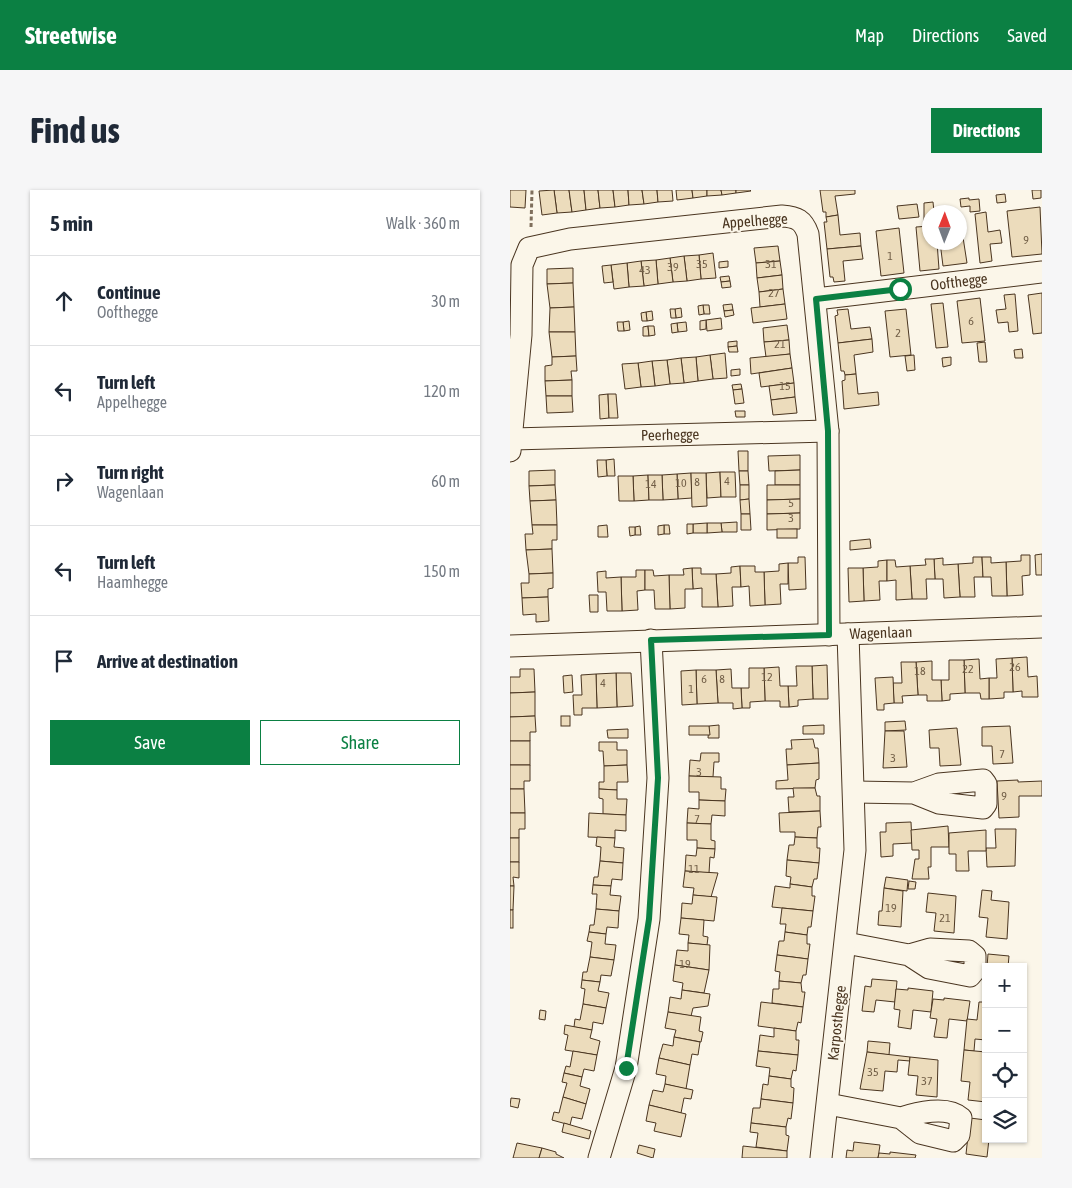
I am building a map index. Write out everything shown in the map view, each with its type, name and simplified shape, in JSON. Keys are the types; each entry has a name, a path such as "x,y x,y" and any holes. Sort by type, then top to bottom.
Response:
{"street":[{"name":"Appelhegge","path":"529,248 570,239 790,216 804,223 808,234 816,299 828,431 838,634"},
{"path":"511,445 520,335 522,265 529,248"},
{"name":"Oofthegge","path":"816,299 1042,272"},
{"name":"Peerhegge","path":"511,445 828,431"},
{"name":"Wagenlaan","path":"510,646 1042,627"},
{"name":"Karposthegge","path":"821,1158 855,850 855,792 838,634"},
{"path":"599,1158 626,1068 649,919 658,778 651,640"},
{"path":"855,792 914,793"},
{"path":"846,943 909,956"},
{"path":"828,1104 901,1118"}],"path":[{"path":"529,248 532,190"}],"building":[{"path":"510,190 526,190 525,208 510,207"},
{"path":"554,190 569,190 572,212 557,213"},
{"path":"554,190 557,213 542,215 539,191"},
{"path":"569,190 584,190 586,210 572,212"},
{"path":"584,190 598,190 600,208 586,210"},
{"path":"598,190 613,190 615,207 600,208"},
{"path":"613,190 628,190 629,205 615,207"},
{"path":"628,190 642,190 644,204 629,205"},
{"path":"642,190 657,190 658,202 644,204"},
{"path":"657,190 672,190 673,201 658,202"},
{"path":"676,190 692,190 693,198 677,200"},
{"path":"692,190 707,190 707,196 693,198"},
{"path":"707,190 721,190 722,195 707,196"},
{"path":"721,190 736,190 736,193 722,195"},
{"path":"736,190 750,190 751,191 736,193"},
{"path":"820,190 855,190 855,194 835,196 838,215 826,217 826,212 823,212"},
{"path":"1032,190 1041,190 1041,198 1033,199"},
{"path":"1005,194 1006,202 997,203 996,195"},
{"path":"960,199 979,199 980,211 970,212 970,206 961,205"},
{"path":"933,202 933,205 924,205 924,203"},
{"path":"917,204 919,217 899,219 897,206"},
{"path":"1040,207 1042,254 1012,257 1007,211"},
{"path":"986,212 988,232 1000,230 1002,243 990,244 992,261 980,263 975,214"},
{"path":"838,215 840,235 860,233 861,246 827,249 824,222 827,222 826,217"},
{"path":"916,227 922,227 922,250 938,250 939,269 920,271"},
{"path":"899,228 904,273 881,276 876,231"},
{"path":"778,246 780,261 756,263 754,248"},
{"path":"861,246 863,259 843,261 845,281 834,282 833,277 830,277 827,249"},
{"path":"941,250 965,250 967,263 943,266"},
{"path":"713,253 716,278 701,279 699,255"},
{"path":"699,255 701,279 687,281 684,256"},
{"path":"684,256 687,281 673,282 670,258"},
{"path":"670,258 673,282 658,284 656,260"},
{"path":"656,260 658,284 644,286 641,261"},
{"path":"641,261 644,286 629,287 627,263"},
{"path":"728,261 728,267 719,268 719,262"},
{"path":"780,261 782,275 757,278 756,263"},
{"path":"627,263 629,287 614,289 611,265"},
{"path":"611,265 613,282 604,283 602,266"},
{"path":"573,268 573,283 547,284 547,269"},
{"path":"782,275 783,289 759,292 757,278"},
{"path":"729,276 730,281 721,282 720,277"},
{"path":"730,281 731,287 722,288 721,282"},
{"path":"573,283 574,307 550,308 547,284"},
{"path":"783,289 785,304 760,307 759,292"},
{"path":"1042,293 1042,333 1033,334 1028,295"},
{"path":"1015,294 1018,331 1009,332 1008,322 998,323 996,310 1006,309 1004,295"},
{"path":"980,298 985,341 962,343 957,301"},
{"path":"943,303 948,347 936,348 931,304"},
{"path":"732,304 733,310 724,311 723,305"},
{"path":"785,304 787,319 753,323 751,308"},
{"path":"703,305 709,305 710,314 704,314"},
{"path":"703,305 704,314 699,315 698,306"},
{"path":"574,307 575,332 549,332 550,308"},
{"path":"681,308 682,317 676,318 675,309"},
{"path":"670,309 675,309 676,318 671,318"},
{"path":"848,309 851,329 870,327 872,339 838,343 835,316 838,315 837,310"},
{"path":"906,309 911,355 890,357 885,311"},
{"path":"733,310 734,315 725,317 724,311"},
{"path":"652,311 653,320 647,321 646,312"},
{"path":"646,312 647,321 642,321 641,313"},
{"path":"721,318 722,329 707,331 706,320"},
{"path":"706,320 706,329 700,330 700,321"},
{"path":"629,321 630,330 624,331 623,322"},
{"path":"617,322 623,322 624,331 618,331"},
{"path":"686,322 687,331 678,332 677,323"},
{"path":"677,323 678,332 672,333 671,324"},
{"path":"787,325 789,340 764,342 763,328"},
{"path":"648,326 649,336 643,336 643,327"},
{"path":"648,326 654,326 655,335 649,336"},
{"path":"549,332 575,332 576,356 552,357"},
{"path":"872,339 873,352 854,355 856,374 845,375 844,371 841,371 838,343"},
{"path":"789,340 790,354 766,357 764,342"},
{"path":"737,341 737,346 728,347 728,342"},
{"path":"985,342 987,362 979,362 977,343"},
{"path":"737,346 738,352 729,352 728,347"},
{"path":"1022,349 1023,358 1015,358 1014,350"},
{"path":"725,353 727,378 713,379 710,355"},
{"path":"790,354 792,368 751,374 750,358"},
{"path":"710,355 713,379 698,381 696,357"},
{"path":"914,355 915,370 907,371 905,356"},
{"path":"576,356 577,371 571,371 572,380 545,381 545,366 552,365 552,357"},
{"path":"696,357 698,381 684,383 681,358"},
{"path":"951,357 951,365 943,367 942,358"},
{"path":"681,358 684,383 670,384 667,360"},
{"path":"667,360 670,384 655,386 652,361"},
{"path":"652,361 655,386 641,387 638,363"},
{"path":"638,363 641,387 625,389 622,364"},
{"path":"792,368 794,383 761,387 759,373"},
{"path":"740,369 740,375 731,376 731,370"},
{"path":"856,374 858,394 878,392 879,405 844,409 842,381 845,380 845,375"},
{"path":"572,380 572,396 546,396 545,381"},
{"path":"794,383 795,397 771,400 769,386"},
{"path":"741,384 742,389 733,390 732,385"},
{"path":"742,389 744,403 735,404 733,390"},
{"path":"608,394 609,418 600,419 599,395"},
{"path":"608,394 616,394 618,418 609,418"},
{"path":"546,396 572,396 573,412 547,413"},
{"path":"795,397 797,413 773,415 771,400"},
{"path":"735,411 745,411 745,417 736,417"},
{"path":"738,451 748,451 748,471 739,471"},
{"path":"800,455 800,470 769,471 768,456"},
{"path":"614,459 615,476 607,476 606,460"},
{"path":"597,460 606,460 607,476 598,477"},
{"path":"555,470 555,485 529,486 529,471"},
{"path":"800,470 800,485 775,485 775,471"},
{"path":"739,471 748,471 749,485 740,485"},
{"path":"720,472 721,497 707,498 706,473"},
{"path":"720,472 735,472 736,497 721,497"},
{"path":"691,473 692,498 678,499 677,474"},
{"path":"691,473 706,473 707,506 692,507"},
{"path":"677,474 678,499 663,500 662,475"},
{"path":"648,475 649,500 634,501 633,476"},
{"path":"648,475 662,475 663,500 649,500"},
{"path":"618,476 633,476 634,501 619,501"},
{"path":"555,485 556,500 530,501 529,486"},
{"path":"740,485 749,485 749,499 740,500"},
{"path":"767,485 800,485 800,499 767,500"},
{"path":"749,499 750,514 741,514 740,500"},
{"path":"800,499 800,513 767,514 767,500"},
{"path":"556,500 557,525 532,525 530,501"},
{"path":"800,513 800,529 767,530 767,514"},
{"path":"741,514 750,514 751,530 741,530"},
{"path":"737,522 737,532 722,532 721,523"},
{"path":"707,523 721,523 722,532 707,533"},
{"path":"707,523 707,533 693,533 693,524"},
{"path":"687,524 693,524 693,533 687,534"},
{"path":"532,525 557,525 557,540 552,540 552,549 526,550 525,534 533,534"},
{"path":"607,525 608,537 598,537 598,526"},
{"path":"664,525 669,525 670,534 664,534"},
{"path":"664,525 664,534 658,535 658,526"},
{"path":"640,526 641,535 635,535 635,527"},
{"path":"629,527 635,527 635,535 630,536"},
{"path":"777,529 797,529 797,538 777,538"},
{"path":"870,539 871,548 850,550 850,541"},
{"path":"552,549 553,573 529,574 526,550"},
{"path":"1042,554 1042,575 1036,575 1035,555"},
{"path":"1021,555 1030,555 1030,575 1022,576 1023,595 1007,596 1006,562 1021,561"},
{"path":"798,557 805,557 806,589 789,590 788,563 798,563"},
{"path":"973,557 982,557 983,577 974,577 975,597 960,597 958,564 973,563"},
{"path":"982,557 991,557 991,563 1006,562 1007,596 992,596 991,577 983,577"},
{"path":"943,558 943,565 958,564 960,597 944,598 943,579 935,579 934,559"},
{"path":"925,559 934,559 935,579 926,579 927,599 912,599 910,566 926,565"},
{"path":"887,560 887,581 879,581 880,600 864,601 863,568 878,567 878,561"},
{"path":"887,560 895,560 896,567 910,566 912,599 896,600 896,580 887,581"},
{"path":"788,563 788,584 780,584 781,604 765,605 764,572 779,571 779,564"},
{"path":"740,566 741,587 732,587 733,606 718,607 716,574 731,573 731,567"},
{"path":"740,566 755,566 755,572 764,572 765,605 750,606 749,586 741,587"},
{"path":"692,568 701,568 701,574 716,574 718,607 702,607 702,588 693,589"},
{"path":"692,568 693,589 685,589 685,608 670,609 669,575 684,575 683,569"},
{"path":"848,568 863,568 864,601 849,602"},
{"path":"636,570 645,570 645,590 637,591 638,610 622,611 621,577 636,577"},
{"path":"645,570 653,570 654,576 669,575 670,609 655,609 654,590 645,590"},
{"path":"606,571 606,578 621,577 622,611 607,611 606,592 598,592 597,572"},
{"path":"553,573 553,588 548,589 548,597 522,598 521,583 529,583 529,574"},
{"path":"589,595 598,595 598,612 590,612"},
{"path":"548,597 549,621 536,622 536,614 523,615 522,598"},
{"path":"1027,657 1028,677 1037,676 1038,697 1022,697 1022,691 1013,692 1012,658"},
{"path":"1012,658 1013,692 1004,692 1004,698 989,699 989,678 997,678 996,659"},
{"path":"979,659 980,679 989,678 989,699 981,699 980,693 965,693 964,660"},
{"path":"949,660 964,660 965,693 950,694 950,700 942,701 941,680 949,680"},
{"path":"932,661 932,680 941,680 942,701 927,701 927,695 918,695 916,662"},
{"path":"901,662 916,662 918,695 902,696 903,703 894,703 893,683 902,683"},
{"path":"827,665 828,699 813,699 812,666"},
{"path":"796,666 812,666 813,699 798,700 798,706 789,707 788,686 797,686"},
{"path":"779,667 780,686 788,686 789,707 780,707 780,701 765,701 764,668"},
{"path":"749,668 764,668 765,701 750,702 750,708 742,708 741,688 749,688"},
{"path":"520,669 534,669 535,692 510,693 510,677 520,677"},
{"path":"731,669 732,688 741,688 742,708 733,709 733,703 718,703 716,670"},
{"path":"696,670 716,670 718,703 697,704"},
{"path":"696,670 697,704 682,705 681,671"},
{"path":"616,673 631,673 633,706 617,707"},
{"path":"616,673 617,707 597,708 596,674"},
{"path":"596,674 597,708 582,708 582,715 574,715 573,695 582,695 581,675"},
{"path":"572,675 573,692 564,693 563,676"},
{"path":"893,677 894,703 884,704 884,710 877,710 875,678"},
{"path":"535,692 535,716 510,717 510,693"},
{"path":"535,716 536,732 530,732 530,741 510,741 510,717"},
{"path":"561,716 570,716 570,726 561,726"},
{"path":"905,721 906,730 885,731 885,722"},
{"path":"719,725 719,738 708,738 709,726"},
{"path":"824,725 824,734 803,734 803,726"},
{"path":"689,726 709,726 710,735 689,735"},
{"path":"1010,726 1013,763 993,764 992,746 982,746 982,727"},
{"path":"957,728 961,765 940,766 939,748 930,748 929,730"},
{"path":"628,729 628,738 608,738 607,730"},
{"path":"885,731 904,731 907,767 883,768"},
{"path":"813,739 815,748 818,748 819,763 787,765 786,749 792,749 791,740"},
{"path":"510,741 530,741 530,765 510,765"},
{"path":"599,742 617,742 617,750 627,750 627,765 604,766 603,751 599,751"},
{"path":"701,753 719,753 719,762 714,762 713,777 689,776 690,760 700,761"},
{"path":"819,763 819,779 816,780 815,788 776,789 776,781 788,780 787,765"},
{"path":"510,765 530,765 530,781 524,781 524,789 510,789"},
{"path":"627,765 628,782 617,782 617,790 599,789 599,782 604,782 604,766"},
{"path":"689,776 721,777 721,789 726,789 725,801 699,800 699,792 689,792"},
{"path":"1018,780 1018,782 1042,781 1042,796 1019,796 1019,817 999,818 997,781"},
{"path":"793,788 815,788 817,796 820,796 820,811 789,812 788,797 794,797"},
{"path":"510,789 524,789 525,813 510,813"},
{"path":"599,789 617,790 617,799 627,799 626,815 603,814 603,799 599,798"},
{"path":"699,800 725,801 725,816 712,815 711,824 687,823 688,808 699,809"},
{"path":"820,811 821,827 818,827 817,838 795,837 795,832 780,832 779,813"},
{"path":"510,813 525,813 525,829 519,829 519,838 510,838"},
{"path":"589,813 626,815 626,831 615,830 615,838 588,837"},
{"path":"911,822 912,843 893,844 893,856 881,857 880,832 886,832 886,823"},
{"path":"687,823 711,824 711,840 715,841 715,849 697,848 697,840 687,840"},
{"path":"948,826 949,847 931,847 931,867 928,867 929,879 912,879 915,859 919,859 919,850 912,850 911,830"},
{"path":"995,829 1016,829 1015,866 987,867 986,848 996,848"},
{"path":"986,830 986,851 968,851 969,871 956,871 956,854 949,854 949,833"},
{"path":"597,837 615,838 614,847 624,848 623,863 600,861 601,847 596,846"},
{"path":"795,837 817,838 817,848 820,848 819,863 787,860 789,845 794,845"},
{"path":"510,838 519,838 519,862 510,862"},
{"path":"697,848 715,849 714,858 710,857 709,873 685,871 686,855 696,856"},
{"path":"787,860 819,863 817,879 814,879 812,887 790,884 791,877 786,876"},
{"path":"600,861 623,863 622,880 612,879 611,886 593,885 594,877 598,877"},
{"path":"510,862 519,862 519,878 513,877 514,886 510,886"},
{"path":"685,871 718,873 711,897 693,895 694,888 683,887"},
{"path":"886,877 908,880 907,891 884,888"},
{"path":"909,881 916,882 915,889 908,889"},
{"path":"790,884 812,887 812,896 815,896 813,911 772,907 775,886 790,888"},
{"path":"593,885 611,886 610,895 621,896 619,911 596,909 597,894 592,894"},
{"path":"510,886 514,886 513,910 510,910"},
{"path":"884,888 903,891 901,927 878,925 879,911 882,911"},
{"path":"982,890 992,891 991,900 1009,902 1007,939 986,937 988,918 979,917"},
{"path":"928,893 956,896 954,933 934,931 936,913 926,912"},
{"path":"693,895 717,897 714,921 681,918 682,903 692,904"},
{"path":"782,908 813,911 811,927 808,927 807,935 785,932 786,924 780,924"},
{"path":"596,909 619,911 618,928 607,927 606,934 589,932 590,925 594,925"},
{"path":"510,910 513,910 513,928 510,928"},
{"path":"681,918 704,920 703,936 708,937 707,945 688,943 689,935 679,934"},
{"path":"589,932 606,934 605,944 616,945 614,960 590,957 592,942 587,941"},
{"path":"785,932 807,935 807,944 810,944 808,959 777,955 779,941 784,941"},
{"path":"688,943 710,945 709,970 675,965 677,950 688,951"},
{"path":"988,954 1009,956 1008,963 987,963"},
{"path":"777,955 808,959 806,975 803,975 801,983 779,981 780,972 775,971"},
{"path":"590,957 614,960 611,976 601,975 600,982 582,980 583,972 587,972"},
{"path":"675,965 709,970 704,993 682,990 683,983 673,981"},
{"path":"872,979 897,981 895,1002 876,1000 874,1012 862,1011 865,986 871,987"},
{"path":"582,980 600,982 598,991 609,993 606,1008 583,1004 585,989 581,988"},
{"path":"779,981 801,983 802,992 805,992 803,1007 772,1003 773,989 779,989"},
{"path":"908,988 933,991 931,1012 913,1010 911,1029 898,1027 900,1010 894,1009 896,989 908,990"},
{"path":"682,990 710,994 708,1006 693,1008 691,1016 668,1012 670,997 681,999"},
{"path":"944,998 970,1001 967,1021 949,1019 947,1038 934,1037 937,1019 930,1018 933,999 944,1000"},
{"path":"761,1002 803,1007 801,1023 798,1022 796,1031 758,1026"},
{"path":"979,1002 982,1002 982,1040 975,1039 974,1051 964,1050 967,1019 977,1020"},
{"path":"583,1004 606,1008 603,1024 593,1022 592,1030 574,1027 575,1019 580,1020"},
{"path":"540,1010 546,1011 545,1020 539,1019"},
{"path":"668,1012 701,1017 699,1031 703,1032 701,1042 674,1037 676,1030 665,1028"},
{"path":"565,1025 592,1030 590,1038 600,1041 597,1055 565,1050 568,1035 564,1034"},
{"path":"774,1028 796,1031 796,1040 799,1040 798,1055 758,1051 760,1035 774,1037"},
{"path":"674,1037 700,1042 698,1055 692,1054 690,1065 659,1058 663,1044 673,1046"},
{"path":"868,1041 890,1043 889,1055 867,1052"},
{"path":"964,1050 982,1052 982,1102 968,1100 970,1082 961,1081"},
{"path":"573,1051 597,1055 594,1071 584,1069 582,1077 564,1073 566,1066 570,1067"},
{"path":"758,1051 798,1055 796,1071 793,1070 791,1079 769,1076 770,1068 756,1066"},
{"path":"867,1052 910,1057 910,1061 898,1060 897,1072 885,1071 883,1091 860,1089"},
{"path":"910,1057 938,1060 937,1097 916,1095 918,1076 908,1075"},
{"path":"659,1058 690,1065 686,1089 665,1084 666,1076 656,1074"},
{"path":"564,1073 582,1077 580,1086 590,1089 586,1104 563,1097 567,1083 562,1082"},
{"path":"769,1076 791,1079 791,1087 794,1088 793,1103 761,1099 763,1084 768,1085"},
{"path":"665,1084 693,1090 691,1099 684,1098 681,1113 649,1105 653,1090 663,1092"},
{"path":"563,1097 586,1104 582,1119 572,1117 570,1125 552,1120 554,1112 559,1113"},
{"path":"511,1098 520,1099 518,1108 510,1106"},
{"path":"761,1099 793,1103 791,1119 788,1118 786,1127 751,1123 753,1108 760,1108"},
{"path":"649,1105 686,1114 681,1137 654,1131 656,1123 646,1121"},
{"path":"970,1118 982,1120 982,1143 989,1143 987,1157 966,1154"},
{"path":"564,1123 591,1131 589,1139 562,1132"},
{"path":"751,1123 786,1127 786,1135 789,1136 787,1151 756,1147 758,1133 750,1132"},
{"path":"854,1142 880,1145 878,1158 846,1158 847,1150 853,1151"},
{"path":"517,1143 542,1148 539,1158 513,1158"},
{"path":"639,1145 655,1149 653,1158 637,1153"},
{"path":"743,1146 787,1151 787,1158 742,1158"},
{"path":"542,1148 556,1152 556,1154 564,1158 539,1158"},
{"path":"890,1152 916,1155 915,1158 878,1158 879,1153 890,1154"}],"route":[{"path":"626,1068 649,919 658,778 651,640 829,635 828,431 816,299 900,289"}]}
